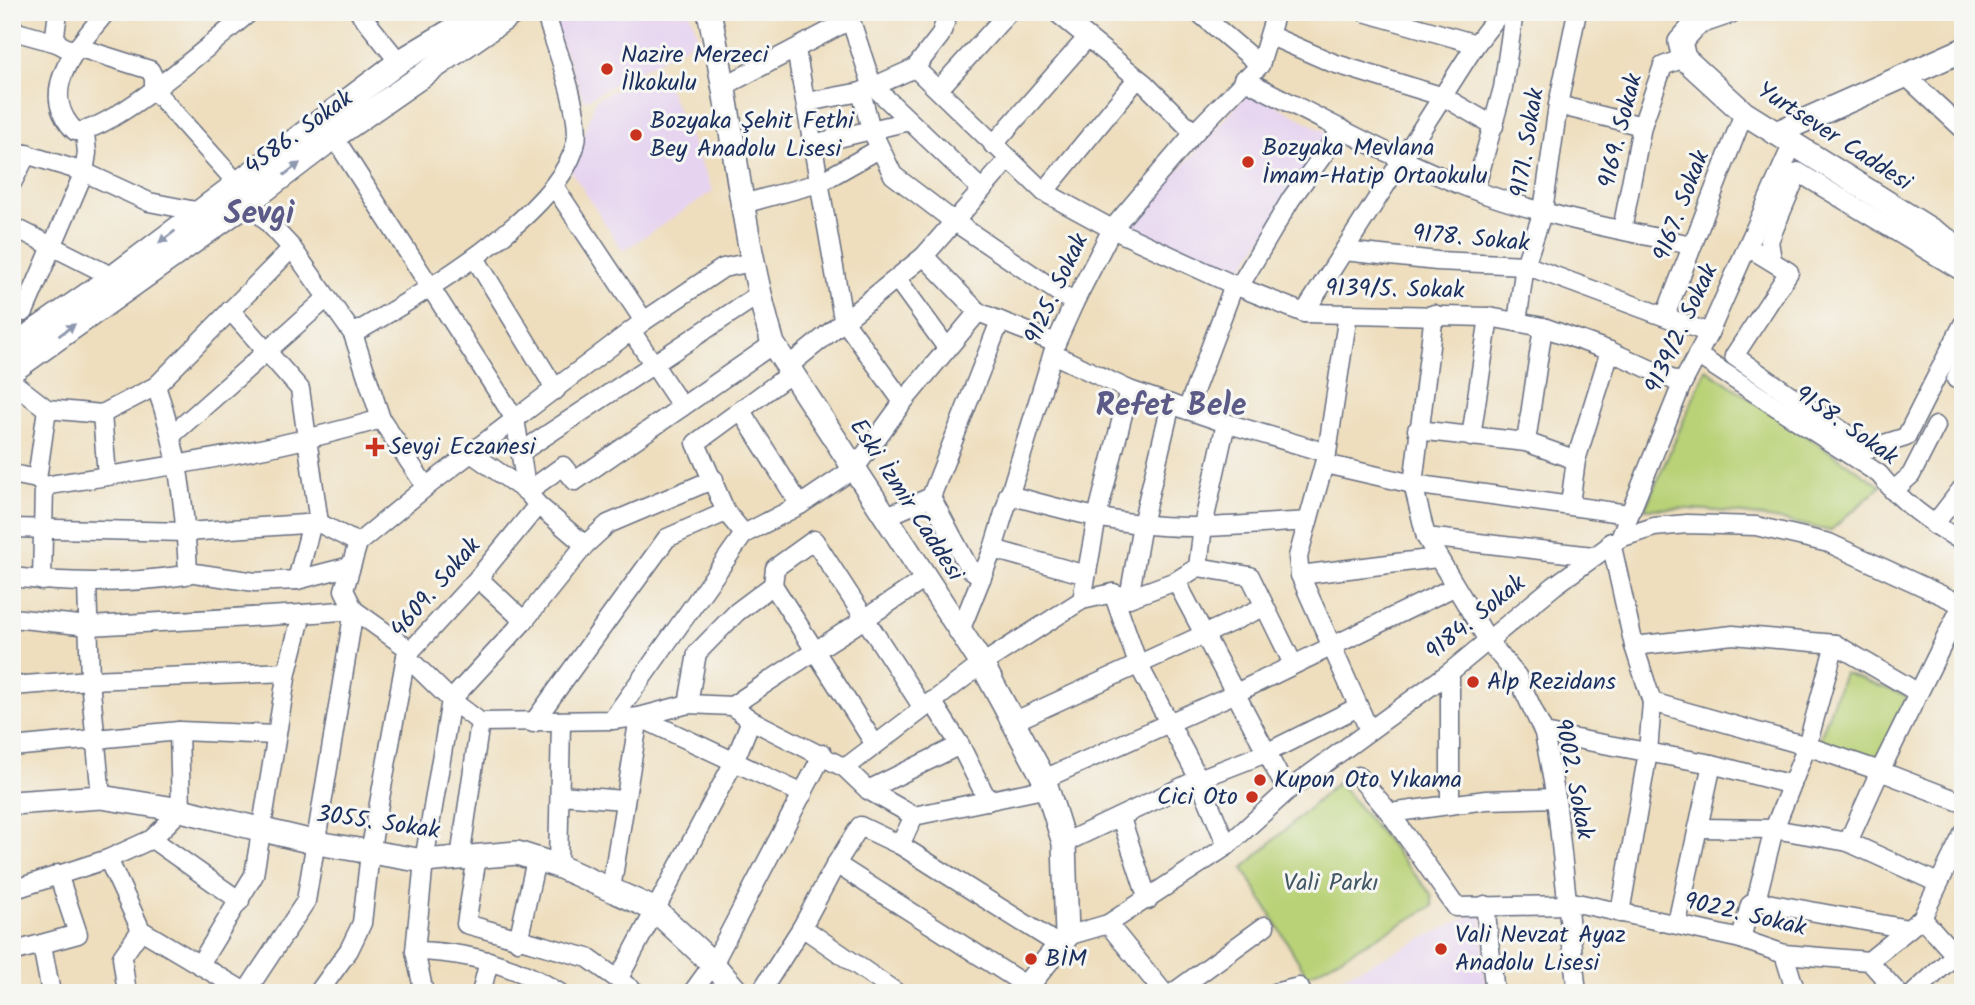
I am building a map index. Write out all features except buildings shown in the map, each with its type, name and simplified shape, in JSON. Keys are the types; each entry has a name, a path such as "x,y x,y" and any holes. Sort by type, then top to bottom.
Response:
{"main road":[{"name":"4586. Sokak","path":"12,370 243,193 399,62 482,12"},
{"name":"4586. Sokak","path":"12,347 25,315 113,277 201,212 243,193 334,137 514,12"},
{"name":"Eski İzmir Caddesi","path":"709,12 726,85 758,295 773,344 788,371 887,516 982,664 1046,783 1064,843 1063,941"},
{"path":"1684,58 1680,42 1697,23 1729,12"},
{"path":"1785,138 1963,50"},
{"name":"Yurtsever Caddesi","path":"1684,58 1744,113 1963,250"},
{"name":"3055. Sokak","path":"12,803 101,797 181,810 317,843 424,861 517,853 611,889 654,909 713,964 738,993"},
{"path":"1024,990 1063,941"}],"street":[{"path":"57,43 55,35 58,12"},
{"path":"106,12 75,50 59,83 57,101 66,123 75,131 85,133 154,90 250,12"},
{"path":"359,12 399,62"},
{"path":"353,334 432,289 475,258 554,186 576,141 571,101 545,12"},
{"path":"807,102 867,89 915,68 940,36 949,12"},
{"path":"939,89 1009,12"},
{"path":"1056,12 1137,79 1194,133"},
{"path":"1198,12 1260,65"},
{"name":"9125. Sokak","path":"960,631 993,549 1055,348 1074,303 1112,229 1194,133 1243,79 1260,65 1271,36 1276,12"},
{"path":"1364,12 1476,44"},
{"path":"1304,313 1476,44 1501,12"},
{"path":"1475,190 1503,88 1514,12"},
{"name":"9171. Sokak","path":"1517,322 1525,265 1543,211 1558,104 1577,12"},
{"path":"726,85 796,49 849,16 867,89 871,129 893,175 952,220 1074,303"},
{"path":"12,26 17,32 75,50 143,66 154,78 154,90 292,248 353,334 381,419 426,487"},
{"path":"1271,36 1333,63 1444,97 1494,126"},
{"path":"993,145 1087,38"},
{"path":"796,49 843,319 903,402"},
{"name":"9169. Sokak","path":"1622,230 1642,126 1663,66 1684,58"},
{"name":"9139/5. Sokak","path":"915,68 1044,192 1112,229 1237,286 1304,313 1434,313 1489,317 1544,327 1610,351 1682,384"},
{"path":"1906,76 1963,129"},
{"path":"1044,192 1137,79"},
{"name":"9178. Sokak","path":"1243,79 1402,159 1475,190 1543,211 1692,245"},
{"path":"867,89 909,121 980,188"},
{"path":"1558,104 1642,126"},
{"name":"9167. Sokak","path":"1665,316 1744,113"},
{"path":"813,144 909,121"},
{"path":"1227,846 1199,779 1138,664 1121,596 1179,407 1237,286 1292,199 1342,129"},
{"path":"25,315 84,172 88,153 85,133"},
{"path":"334,137 515,419 532,499"},
{"name":"9139/2. Sokak","path":"1615,540 1682,384 1709,333 1748,247 1785,138"},
{"path":"743,204 819,183 879,149"},
{"path":"12,183 20,152 84,172 149,202 201,212"},
{"path":"744,534 726,512 715,479 696,443 740,411 788,371 843,319 924,256 980,188 1009,159"},
{"path":"1772,260 1769,241 1798,172 1963,272"},
{"path":"554,186 638,327 653,363 682,407 773,344"},
{"path":"12,226 113,277"},
{"path":"1748,247 1789,272 1734,356 1868,449 1906,437 1963,324"},
{"path":"12,383 47,409 102,414 156,386 292,248"},
{"name":"9178. Sokak","path":"1344,251 1437,261 1525,265 1709,333"},
{"path":"924,256 978,312 1055,348 1129,390 1326,458 1413,484 1628,514"},
{"path":"475,258 556,390"},
{"path":"318,993 349,950 362,923 370,853 408,653 354,610 344,590 358,543 426,487 638,327 723,268 752,262"},
{"path":"897,279 947,348"},
{"path":"522,452 758,295"},
{"path":"173,434 327,298"},
{"path":"230,310 300,389 310,440 316,523 297,580"},
{"path":"611,720 744,534 800,505 855,468 903,402 978,312"},
{"name":"9002. Sokak","path":"1434,313 1417,430 1413,484 1426,537 1437,558 1489,642 1517,676 1544,733 1556,799 1577,993"},
{"path":"1348,314 1326,458 1298,557 1300,575 1369,730"},
{"path":"1471,437 1489,317"},
{"path":"887,516 931,497 1000,321"},
{"path":"1526,442 1544,327"},
{"path":"1570,504 1576,460 1610,351"},
{"name":"9158. Sokak","path":"1697,355 1879,474 1893,491 1934,525 1963,542"},
{"path":"1959,380 1963,361"},
{"path":"156,386 173,434 186,532 188,572"},
{"path":"1082,600 1097,517 1129,390"},
{"name":"4609. Sokak","path":"480,722 451,700 408,653 478,578 532,499 563,466 575,481 682,407"},
{"path":"42,581 44,531 40,482 47,409"},
{"path":"740,411 800,505"},
{"path":"102,414 107,476"},
{"path":"12,474 40,482 178,466 310,440 381,419"},
{"path":"1198,568 1203,526 1226,423"},
{"path":"1893,491 1911,475 1936,426"},
{"path":"1417,430 1526,442 1576,460"},
{"path":"471,453 532,499 586,545"},
{"path":"424,993 415,951 424,861 451,700 524,621 586,545 608,524 715,479"},
{"path":"1934,525 1963,487"},
{"path":"1008,495 1097,517 1142,524 1203,526 1308,521"},
{"path":"931,497 969,568 982,577"},
{"path":"533,723 667,538 726,512"},
{"path":"12,528 44,531 186,532 316,523 358,543"},
{"name":"9184. Sokak","path":"1063,941 1108,924 1227,846 1287,790 1450,672 1615,540 1654,527 1687,524 1756,526 1829,543 1963,604"},
{"path":"1426,537 1593,556"},
{"path":"874,743 812,650 773,585 775,568 814,540 864,621 960,745 988,801"},
{"path":"1615,540 1634,646 1652,702 1648,751 1620,913"},
{"path":"993,549 1086,575"},
{"path":"1300,575 1437,558"},
{"path":"12,578 87,583 150,580 186,575 188,572 255,582 297,580 351,566"},
{"path":"845,768 874,743 982,664 1082,600 1121,596 1175,581 1198,568 1250,576 1293,664"},
{"path":"478,578 524,621"},
{"path":"732,706 812,650 864,621 926,578"},
{"path":"1175,581 1287,790"},
{"path":"87,583 90,680 101,797"},
{"path":"688,704 697,653 737,612 773,585"},
{"path":"637,993 588,958 466,925 468,858 480,722 611,720 639,718 688,704 732,706 751,720 823,754 845,768 868,790 914,816 988,801 1046,783 1168,721 1236,693 1454,587"},
{"path":"1849,842 1917,692 1963,604"},
{"path":"1015,721 1264,607"},
{"path":"12,618 89,626 354,610"},
{"path":"108,859 141,930 246,993 306,901 354,610"},
{"path":"200,964 254,875 287,672 302,614"},
{"path":"1634,646 1733,635 1835,644 1917,692"},
{"path":"1756,901 1774,830 1807,746 1835,644"},
{"path":"12,686 287,672"},
{"path":"1450,672 1450,803"},
{"path":"1652,702 1807,746 1963,803"},
{"path":"1064,843 1199,779 1266,753 1359,707"},
{"path":"639,718 803,793"},
{"path":"611,889 623,800 639,718"},
{"path":"619,978 735,760 751,720"},
{"path":"518,941 547,863 561,795 561,722"},
{"path":"12,747 179,731 276,735"},
{"path":"12,890 108,859 152,839 181,810 179,731"},
{"path":"1544,733 1712,764 1792,785"},
{"path":"868,790 960,745"},
{"path":"692,993 713,964 823,754"},
{"path":"1677,923 1712,764"},
{"path":"1358,776 1390,813 1450,803 1556,799"},
{"path":"561,795 623,800"},
{"name":"9022. Sokak","path":"1390,813 1456,907 1568,903 1677,923 1741,939 1784,954 1869,961"},
{"path":"900,845 914,816"},
{"path":"1121,818 1148,900"},
{"path":"760,993 802,927 860,826 900,845 1063,941"},
{"path":"1700,828 1774,830 1849,842 1938,883"},
{"path":"1898,993 1869,961 1915,923 1963,834"},
{"path":"152,839 240,901"},
{"path":"836,864 1024,990"},
{"path":"12,953 78,934 58,874"},
{"path":"1741,939 1750,905 1756,901 1915,923 1960,954 1914,993"},
{"path":"1485,905 1495,993"},
{"path":"1108,924 1164,993"},
{"path":"1173,993 1265,926"},
{"path":"802,927 897,993"},
{"path":"127,993 122,957 141,930"},
{"path":"42,945 51,993"},
{"path":"415,951 451,952 489,961 535,977 560,993"},
{"path":"1784,954 1796,993"},
{"path":"481,993 489,961"},
{"path":"1274,993 1299,987 1303,993"}],"shaded area":[{"name":"Nazire Merzeci İlkokulu","path":"549,12 690,12 699,38 584,101"},
{"name":"Bozyaka Şehit Fethi Bey Anadolu Lisesi","path":"660,69 713,191 623,251 571,171 596,99"},
{"name":"Bozyaka Mevlana İmam-Hatip Ortaokulu","path":"1250,91 1331,135 1232,283 1123,233"},
{"name":"Vali Nevzat Ayaz Anadolu Lisesi","path":"1482,910 1486,993 1319,993 1317,989"}],"green space":[{"path":"1706,369 1881,486 1830,531 1738,513 1645,509"},
{"path":"1844,673 1907,696 1880,769 1817,746"},
{"name":"Vali Parkı","path":"1338,782 1431,894 1433,906 1307,976 1243,868"}],"place":[{"name":"Nazire Merzeci İlkokulu","path":"607,69"},
{"name":"Bozyaka Şehit Fethi Bey Anadolu Lisesi","path":"636,135"},
{"name":"Bozyaka Mevlana İmam-Hatip Ortaokulu","path":"1248,162"},
{"name":"Sevgi Eczanesi","path":"375,447"},
{"name":"Alp Rezidans","path":"1473,682"},
{"name":"Kupon Oto Yıkama","path":"1260,780"},
{"name":"Cici Oto","path":"1252,797"},
{"name":"Vali Nevzat Ayaz Anadolu Lisesi","path":"1441,949"},
{"name":"BİM","path":"1031,959"}],"district":[{"name":"Sevgi","path":"259,214"},
{"name":"Refet Bele","path":"1171,406"}]}
